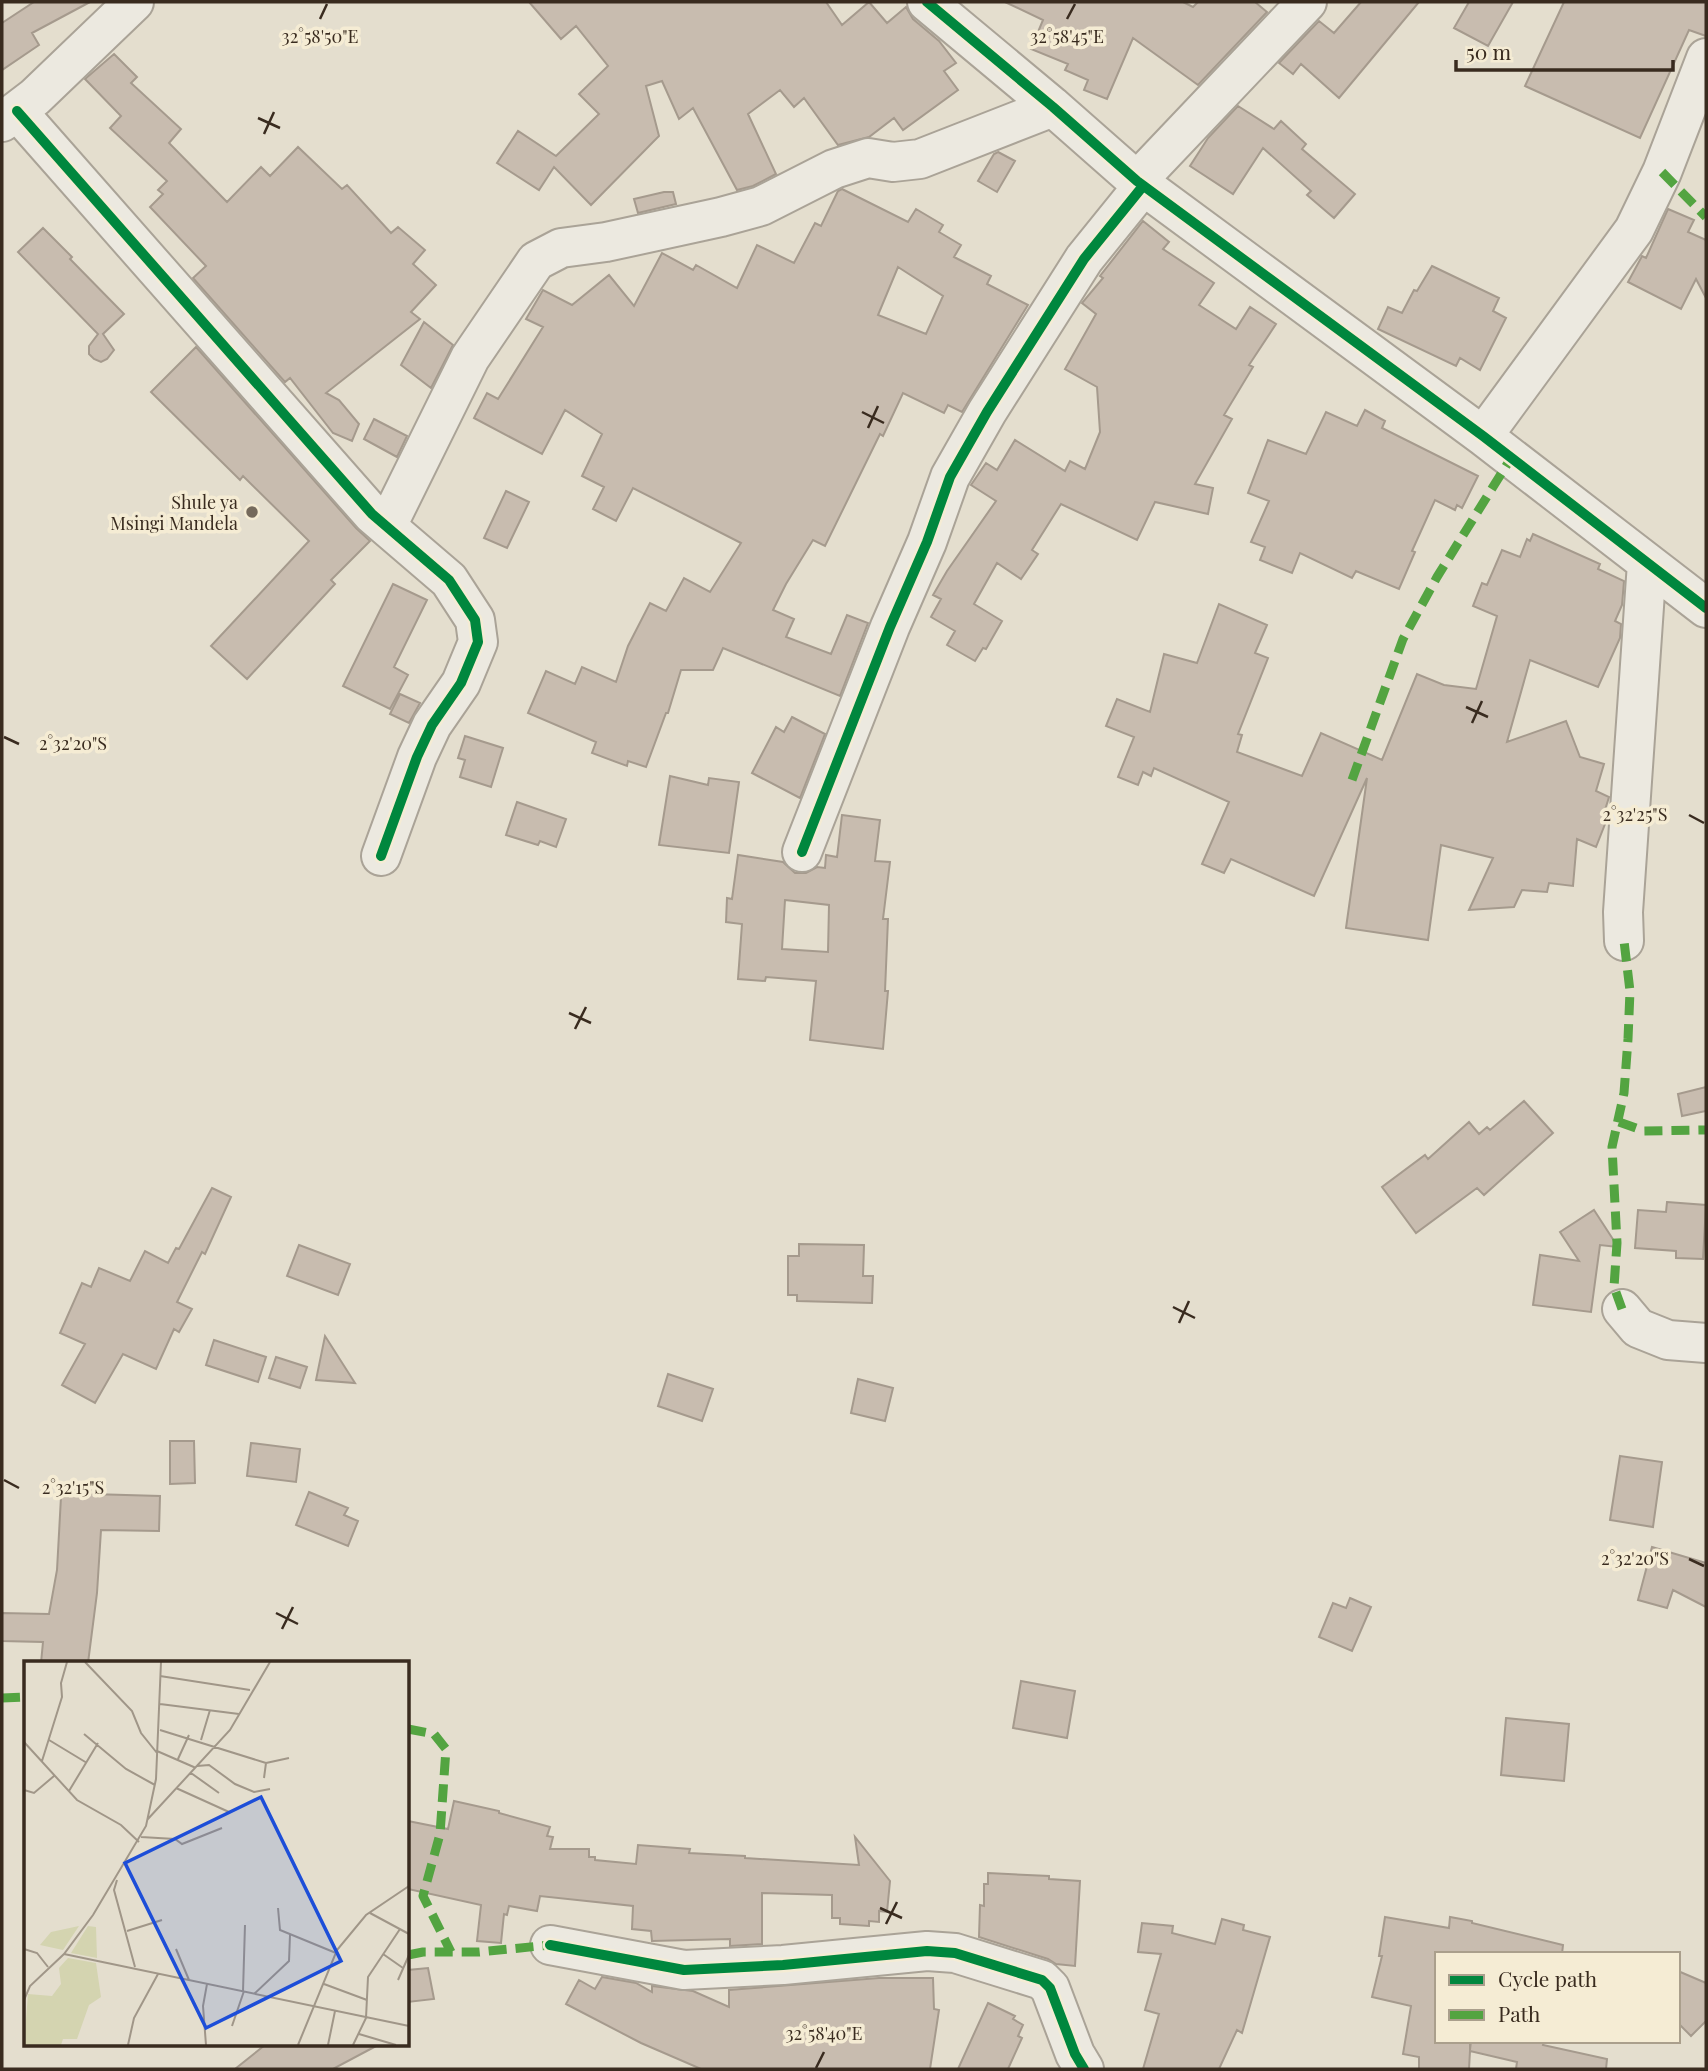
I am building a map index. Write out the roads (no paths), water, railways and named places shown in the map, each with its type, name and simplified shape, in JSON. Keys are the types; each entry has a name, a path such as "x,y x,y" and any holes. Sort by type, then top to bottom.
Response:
{"street":[{"path":"134,2 36,97 9,116 373,514 449,580 475,620 478,642 461,683 432,724 417,757 381,856"},
{"path":"927,2 1140,184 1483,436 1706,608"},
{"path":"802,852 890,627 927,542 950,477 987,412 1084,259 1140,184 1307,2"},
{"path":"1483,436 1634,230 1662,172 1706,58"},
{"path":"387,526 470,358 537,261 561,248 606,242 761,206 834,169 868,159 893,162 920,159 1053,107"},
{"path":"1624,941 1623,912 1647,564"},
{"path":"1622,1309 1638,1328 1668,1339 1706,1343"},
{"path":"551,1945 684,1970 783,1965 928,1951 955,1953 1042,1980 1050,1988 1075,2054 1084,2069"}],"place":[{"name":"Shule ya Msingi Mandela","path":"252,512"}]}
